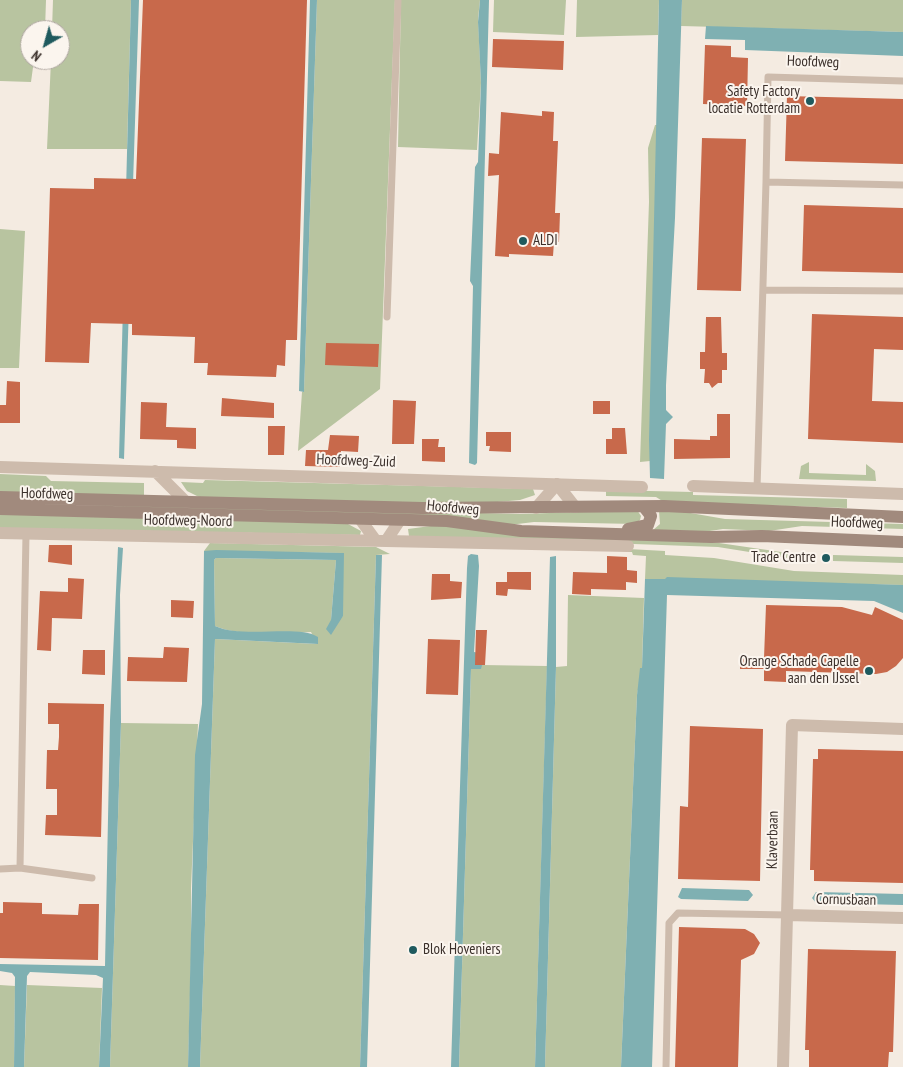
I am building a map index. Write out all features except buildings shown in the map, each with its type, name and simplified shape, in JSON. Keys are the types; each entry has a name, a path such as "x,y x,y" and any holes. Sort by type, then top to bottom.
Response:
{"main road":[{"name":"Hoofdweg","path":"0,497 422,508 644,507 903,517"},
{"path":"624,541 630,528 642,528 648,525 651,516 644,507"},
{"name":"Hoofdweg","path":"0,509 447,521 521,531 624,541 762,536 903,542"}],"street":[{"name":"Hoofdweg-Zuid","path":"0,467 642,487"},
{"path":"155,471 187,503"},
{"path":"536,508 557,484 575,507"},
{"name":"Hoofdweg","path":"693,486 903,494"},
{"path":"360,519 381,541 400,520"},
{"name":"Hoofdweg-Noord","path":"0,533 381,541 624,541"},
{"name":"Klaverbaan","path":"783,1067 792,725 903,729"},
{"name":"Cornusbaan","path":"788,915 903,918"}],"lane":[{"path":"387,317 398,0"},
{"name":"Hoofdweg","path":"757,489 764,290 768,77 903,80"},
{"path":"766,182 903,185"},
{"path":"764,290 903,291"},
{"path":"20,868 26,534"},
{"path":"0,869 20,868 92,878"},
{"path":"666,1067 669,923 678,913 788,915"}],"green space":[{"path":"0,0 46,0 45,20 20,20 20,70 33,70 31,82 0,81"},
{"path":"53,0 131,0 127,149 47,149 51,70 70,70 70,20 52,20"},
{"path":"317,0 395,0 380,389 298,451 302,392 304,391"},
{"path":"401,0 480,0 478,19 481,83 477,150 398,147"},
{"path":"494,0 566,0 564,35 493,32"},
{"path":"577,0 659,0 658,35 576,37"},
{"path":"682,0 903,0 903,32 681,26"},
{"path":"655,125 657,125 650,461 640,462 649,202 648,148"},
{"path":"0,229 25,231 19,368 0,368"},
{"path":"809,462 809,473 866,475 866,464 875,471 876,481 799,479 801,466"},
{"path":"0,474 46,476 51,481 144,483 144,497 0,493"},
{"path":"205,480 533,489 535,495 520,500 463,505 201,498 187,491 181,482 203,483"},
{"path":"606,490 693,492 693,495 847,499 847,508 664,502 656,497 606,496"},
{"path":"0,501 520,514 637,510 641,516 636,524 534,522 509,525"},
{"path":"673,510 725,519 903,524 903,529 802,526 769,531 723,529 690,534 653,530 660,524 659,511"},
{"path":"0,513 348,524 361,531 360,535 0,528"},
{"path":"438,525 719,543 788,553 787,558 718,547 409,536 408,529"},
{"path":"210,543 376,547 390,554 376,555 360,1067 200,1067 215,639 317,644 311,632 249,633 215,626 214,560 216,558 336,560 331,620 343,616 343,553 204,551"},
{"path":"628,549 665,551 665,555 714,558 794,571 903,575 903,585 645,579 646,556 633,555 632,552 628,552"},
{"path":"833,555 903,557 903,563 833,561"},
{"path":"568,595 644,598 642,668 637,695 621,1067 545,1067 556,667 567,666"},
{"path":"482,665 547,666 535,1067 459,1067 471,669"},
{"path":"121,723 198,724 191,888 188,1067 110,1067"},
{"path":"0,985 15,986 14,1067 0,1067"},
{"path":"27,985 102,988 99,1067 24,1067"}],"water":[{"path":"131,0 139,0 124,459 119,458"},
{"path":"310,0 317,0 304,392 299,391"},
{"path":"480,0 489,0 477,463 475,465 469,463 473,286 470,281 481,83 478,22"},
{"path":"659,0 682,0 675,218 666,385 666,410 673,417 666,424 664,479 650,478 649,440"},
{"path":"706,26 903,32 903,56 745,50 745,40 705,39"},
{"path":"118,547 123,548 120,595 121,723 110,1067 99,1067 103,978 96,975 30,972 27,976 24,1067 14,1067 15,977 12,973 0,971 0,964 105,966 110,720"},
{"path":"204,551 344,553 343,616 331,635 326,629 331,620 336,560 216,558 214,560 215,626 227,630 240,631 309,633 318,637 318,644 215,639 200,1067 188,1067 195,755 202,704"},
{"path":"471,554 478,555 479,566 474,652 485,654 481,669 471,669 459,1067 451,1067 467,568 468,556"},
{"path":"376,555 382,555 367,1067 360,1067"},
{"path":"556,556 556,667 545,1067 535,1067 550,557"},
{"path":"667,577 903,585 903,613 874,601 667,595 652,1067 621,1067 637,695 640,668 642,668 645,579 665,579"},
{"path":"682,888 749,890 753,895 748,901 681,899 678,897"},
{"path":"816,892 903,894 903,905 816,903 812,898"}],"place":[{"name":"Safety Factory locatie Rotterdam","path":"810,101"},
{"name":"ALDI","path":"523,241"},
{"name":"Trade Centre","path":"826,558"},
{"name":"Orange Schade Capelle aan den IJssel","path":"869,671"},
{"name":"Blok Hoveniers","path":"413,950"}]}
